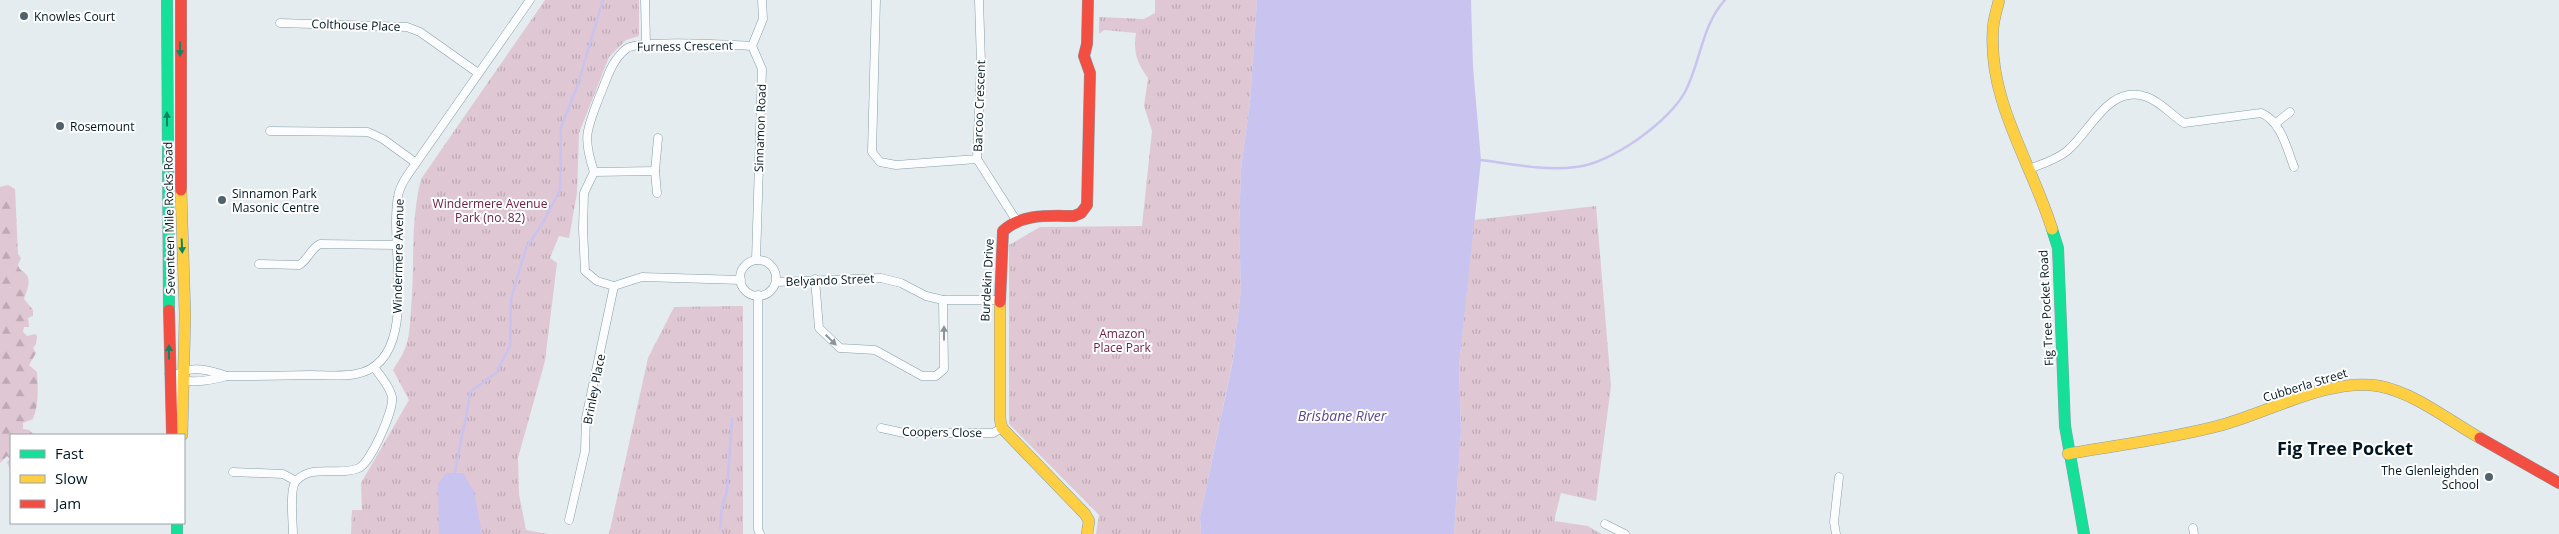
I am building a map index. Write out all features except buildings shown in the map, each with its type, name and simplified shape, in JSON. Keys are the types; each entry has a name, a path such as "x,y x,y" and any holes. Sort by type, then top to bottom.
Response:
{"street":[{"name":"Seventeen Mile Rocks Road","path":"167,0 182,434"},
{"name":"Seventeen Mile Rocks Road","path":"172,434 185,315 181,207 181,0"},
{"name":"Windermere Avenue","path":"374,367 386,356 395,333 398,197 403,182 530,0"},
{"path":"645,0 646,44"},
{"path":"752,46 763,19 762,0"},
{"name":"Barcoo Crescent","path":"876,0 872,152 880,162 896,165 977,159 981,63 980,0"},
{"path":"977,159 1016,220 1023,217 1074,216 1082,213 1086,205 1090,73 1084,56 1087,44 1088,0"},
{"name":"Fig Tree Pocket Road","path":"1999,0 1994,13 1993,29 1998,84 2005,109 2052,224 2058,248 2065,426 2068,454 2084,534"},
{"name":"Colthouse Place","path":"280,23 407,27 420,32 478,73"},
{"name":"Furness Crescent","path":"594,172 588,152 586,131 614,60 628,47 646,44 752,46"},
{"name":"Sinnamon Road","path":"752,46 762,69 756,260"},
{"path":"2029,170 2058,157 2068,150 2113,100 2128,94 2145,96 2158,102 2184,123 2261,113 2276,123 2294,167"},
{"path":"2276,123 2290,112"},
{"path":"270,131 368,132 383,139 416,163"},
{"path":"657,193 655,171 658,138"},
{"path":"655,171 594,172 584,193 583,229 586,272 597,281 614,286 642,277 741,280"},
{"name":"Burdekin Drive","path":"1002,428 1000,419 1000,300 1004,231 1016,220"},
{"path":"259,264 298,265 304,262 314,247 320,244 396,245"},
{"path":"756,260 767,262 772,266 776,276 776,282 769,292 758,295 747,291 741,280 742,269 756,260"},
{"path":"815,279 819,328 840,348 875,350 922,376 936,376 944,369 943,300"},
{"name":"Belyando Street","path":"776,282 815,279 889,279 926,296 943,300 1000,300"},
{"name":"Brinley Place","path":"569,520 585,451 586,418 614,286"},
{"path":"758,295 758,529 760,534"},
{"path":"179,375 210,370 227,376 348,375 374,367 390,390 392,401 370,457 360,468 312,471 296,481 292,490 293,534"},
{"name":"Cubberla Street","path":"2068,454 2145,442 2221,426 2338,387 2368,384 2398,390 2559,483"},
{"name":"Coopers Close","path":"881,428 904,434 993,433 1002,428"},
{"path":"1002,428 1085,514 1089,521 1087,534"},
{"path":"233,472 283,474 296,481"},
{"path":"1836,534 1834,522 1839,477"},
{"path":"1605,524 1625,534"}],"green space":[{"name":"Windermere Avenue Park (no. 82)","path":"545,0 639,0 639,36 626,40 609,57 579,133 577,193 569,238 559,236 550,258 557,263 545,361 518,458 519,494 526,530 548,534 351,534 352,510 362,510 361,483 409,400 393,370 402,356 409,333 415,211 421,179"},
{"name":"Amazon Place Park","path":"1155,0 1257,0 1250,102 1241,169 1239,230 1241,289 1233,359 1200,517 1201,534 1096,534 1099,515 1009,424 1009,245 1040,227 1142,226 1152,131 1144,106 1148,78 1137,57 1135,46 1136,33 1104,30 1099,34 1099,17 1144,19 1155,13"},
{"path":"8,185 15,189 18,254 21,258 18,265 29,280 24,299 33,310 33,316 28,318 29,327 24,327 23,332 27,336 35,334 37,336 36,344 33,348 36,353 29,365 37,372 38,390 33,419 23,423 23,429 29,430 33,434 10,434 10,459 7,456 0,463 0,187"},
{"path":"1596,206 1611,386 1596,501 1561,493 1554,521 1588,526 1601,534 1454,534 1461,431 1459,366 1474,220"},
{"path":"743,306 743,534 609,534 648,358 674,307"},
{"path":"10,459 10,470 7,462"}],"water":[{"name":"Brisbane River","path":"1257,0 1471,0 1473,67 1481,160 1459,366 1461,431 1454,534 1201,534 1200,517 1233,360 1241,289 1239,230 1241,169 1250,102"},
{"path":"446,473 463,473 474,491 482,534 439,534 438,484"}],"waterway":[{"path":"455,475 470,392 496,373 510,346 511,299 526,248 541,226 560,190 561,127 577,87 603,0"},
{"path":"1481,160 1540,168 1576,167 1605,158 1638,139 1667,115 1686,90 1711,20 1725,0"},
{"path":"720,529 722,506 727,491 732,419"}],"traffic: fast":[{"path":"167,0 169,310"},
{"path":"2052,229 2058,248 2065,426 2084,534"},
{"path":"177,524 177,534"}],"traffic: slow":[{"path":"1999,0 1993,30 1993,56 1997,82 2013,132 2044,205 2052,229"},
{"path":"181,190 185,315 182,434"},
{"path":"1000,302 1000,419 1002,428 1085,514 1089,521 1087,534"},
{"path":"2068,454 2199,431 2237,420 2297,398 2339,387 2359,385 2379,386 2405,395 2431,408 2480,438"}],"traffic: jam":[{"path":"181,0 181,190"},
{"path":"1000,302 1003,231 1011,225 1028,218 1074,216 1081,213 1087,205 1090,73 1084,56 1087,44 1088,0"},
{"path":"169,310 172,434"},
{"path":"2480,438 2559,483"}],"place":[{"name":"Knowles Court","path":"24,16"},
{"name":"Rosemount","path":"60,126"},
{"name":"Sinnamon Park Masonic Centre","path":"222,200"},
{"name":"The Glenleighden School","path":"2489,477"}],"district":[{"name":"Fig Tree Pocket","path":"2345,448"}]}
